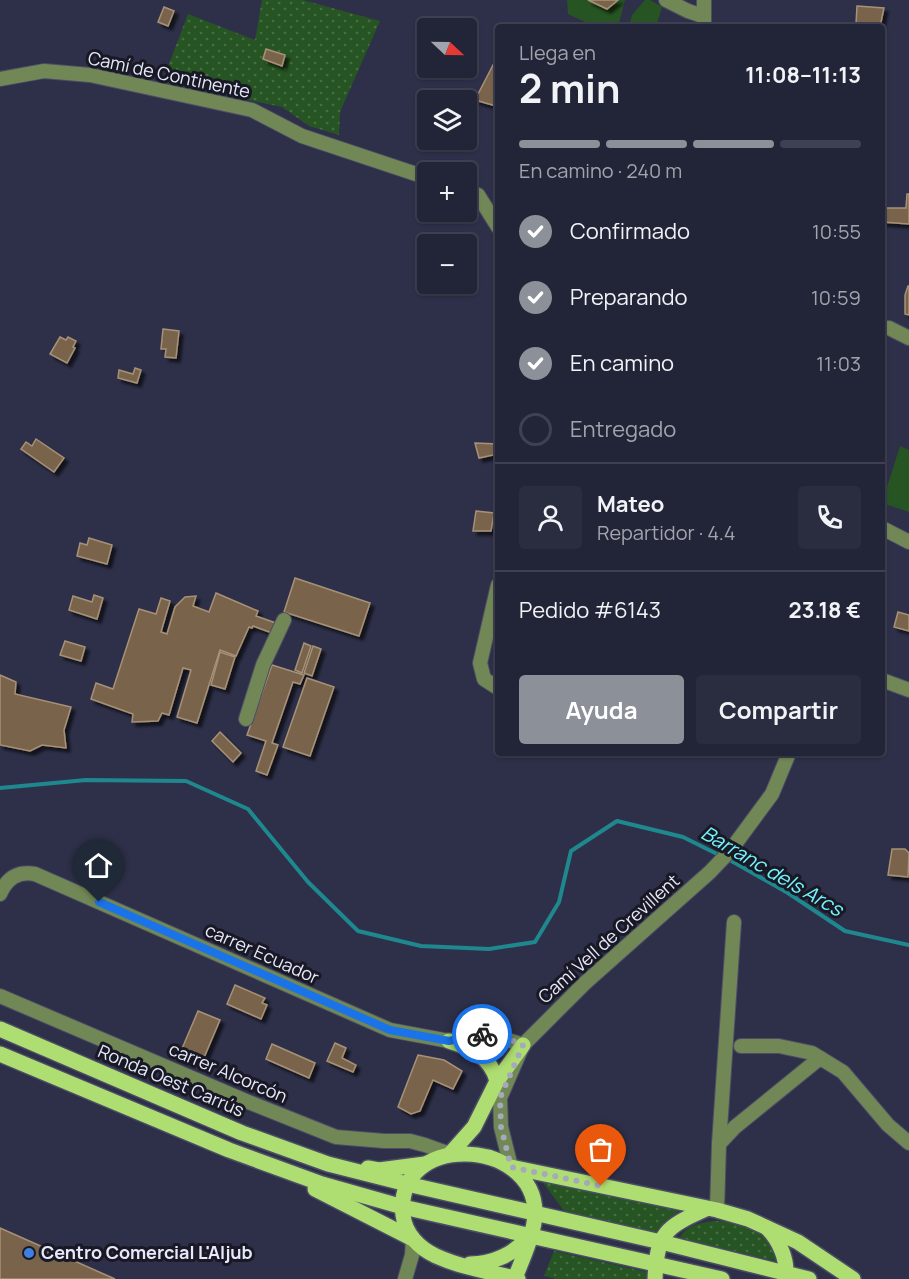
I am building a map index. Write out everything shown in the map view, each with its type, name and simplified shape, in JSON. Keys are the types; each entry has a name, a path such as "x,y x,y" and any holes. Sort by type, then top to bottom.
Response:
{"main road":[{"name":"Ronda Oest Carrús","path":"1,1029 242,1133 328,1164 661,1242 786,1276 809,1279"},
{"path":"449,1041 470,1047 480,1054 490,1066 497,1081"},
{"path":"450,1154 474,1126 497,1081 523,1045"},
{"path":"0,1054 267,1165 322,1184 403,1207 722,1279"},
{"name":"Ronda Oest Carrús","path":"328,1164 380,1170 425,1164 450,1154 490,1158 504,1162 511,1167 712,1210 764,1225 798,1242 853,1279"},
{"name":"Ronda Oest Carrús","path":"407,1184 414,1173 425,1164"},
{"path":"267,1165 413,1239 435,1256 516,1279 535,1212 527,1184 511,1167"},
{"path":"407,1184 403,1207 406,1228 413,1239"},
{"path":"655,1279 661,1242 676,1222 712,1210"},
{"path":"764,1225 775,1236 781,1248 786,1276"},
{"path":"457,1264 480,1264 508,1254 519,1247 530,1235"}],"street":[{"path":"666,0 704,22"},
{"path":"704,0 704,22"},
{"name":"Camí de Continente","path":"0,79 44,71 90,75 252,110 302,136 417,174"},
{"path":"477,195 495,223"},
{"path":"885,328 909,338"},
{"path":"885,530 909,542"},
{"path":"495,598 480,663 484,679 495,686"},
{"path":"246,719 263,665 284,620"},
{"path":"885,681 909,690"},
{"name":"Camí Vell de Crevillent","path":"511,1167 501,1127 500,1098 523,1045 585,983 710,872 743,836 772,794 788,756"},
{"name":"carrer Ecuador","path":"0,894 4,885 16,874 24,872 35,874 390,1030 449,1041 481,1034 506,1038 523,1045"},
{"path":"712,1210 719,1143 734,922"},
{"name":"carrer Alcorcón","path":"0,996 336,1137 410,1142 450,1154"},
{"path":"741,1046 779,1046 812,1053 843,1072 886,1122 909,1143"},
{"path":"719,1143 735,1127 820,1058"},
{"path":"405,1279 412,1255 413,1239"}],"green space":[{"path":"262,0 303,0 380,21 340,112 339,135 309,126 282,107 162,82 188,14 255,40"},
{"path":"567,0 625,0 619,24 590,24 568,14"},
{"path":"645,0 650,0 662,7 657,24 630,22 632,15"},
{"path":"900,446 909,450 909,512 885,504 885,494"},
{"path":"541,1180 680,1210 665,1221 654,1234 565,1212"},
{"path":"713,1221 734,1223 754,1230 770,1243 780,1262 680,1238 690,1227"},
{"path":"554,1251 647,1272 650,1279 556,1279 544,1276"}],"building":[{"path":"588,0 618,0 607,9"},
{"path":"857,6 884,8 881,24 856,24"},
{"path":"164,7 174,11 168,26 158,22"},
{"path":"266,49 285,55 282,66 263,59"},
{"path":"493,65 495,66 495,106 477,101 477,96"},
{"path":"907,194 909,194 909,224 885,222 885,208 906,208"},
{"path":"908,286 909,315 905,314 905,295"},
{"path":"163,329 179,331 176,358 165,357 166,349 161,349"},
{"path":"60,337 66,340 68,337 76,341 67,363 50,354"},
{"path":"135,368 141,370 137,383 118,378 119,370 133,374"},
{"path":"36,439 64,458 54,472 21,449 26,442 32,446"},
{"path":"475,443 495,444 495,455 479,458"},
{"path":"476,511 494,513 491,531 473,531"},
{"path":"89,538 112,545 107,564 77,556 80,543 87,545"},
{"path":"295,578 370,603 359,636 284,612"},
{"path":"216,593 258,611 256,616 276,623 272,633 253,626 249,627 236,656 220,650 197,723 177,717 191,670 183,668 169,715 162,713 158,721 132,722 133,714 91,699 96,683 113,689 139,609 156,614 161,598 170,601 161,632 167,634 175,607 185,597 196,596 193,606 209,612"},
{"path":"94,595 103,598 97,619 69,610 73,596 92,602"},
{"path":"898,612 909,615 909,631 894,627"},
{"path":"65,641 85,647 81,661 60,655"},
{"path":"304,643 311,646 302,673 295,670"},
{"path":"313,646 321,649 312,676 304,673"},
{"path":"220,652 235,657 225,689 211,685"},
{"path":"272,665 304,675 300,684 293,682 272,743 278,745 267,775 256,771 266,741 247,735"},
{"path":"0,675 16,682 15,694 71,707 64,730 66,748 42,745 30,751 0,745"},
{"path":"307,678 334,687 310,756 283,747"},
{"path":"220,732 241,753 233,762 212,741"},
{"path":"892,849 905,849 909,853 908,877 888,875"},
{"path":"235,985 265,998 262,1003 267,1005 261,1019 227,1004"},
{"path":"198,1011 220,1020 203,1060 181,1051"},
{"path":"335,1043 346,1048 342,1058 356,1065 353,1072 327,1061"},
{"path":"272,1044 315,1063 309,1078 266,1059"},
{"path":"418,1055 444,1060 462,1071 453,1089 433,1080 420,1111 411,1114 398,1107"},
{"name":"Centro Comercial L'Aljub","path":"0,1228 115,1279 0,1279"}],"waterway":[{"name":"Barranc dels Arcs","path":"0,788 86,780 186,781 248,809 308,882 358,931 421,946 489,949 535,942 559,902 571,851 617,821 683,837 721,856"},
{"name":"Barranc dels Arcs","path":"728,859 788,893 845,931 909,945"}],"way so far":[{"path":"482,1034 506,1038 523,1045 500,1098 501,1127 511,1167 601,1186"}],"place":[{"name":"Centro Comercial L'Aljub","path":"29,1253"}],"route":[{"path":"99,902 390,1030 449,1041 482,1034"}]}
